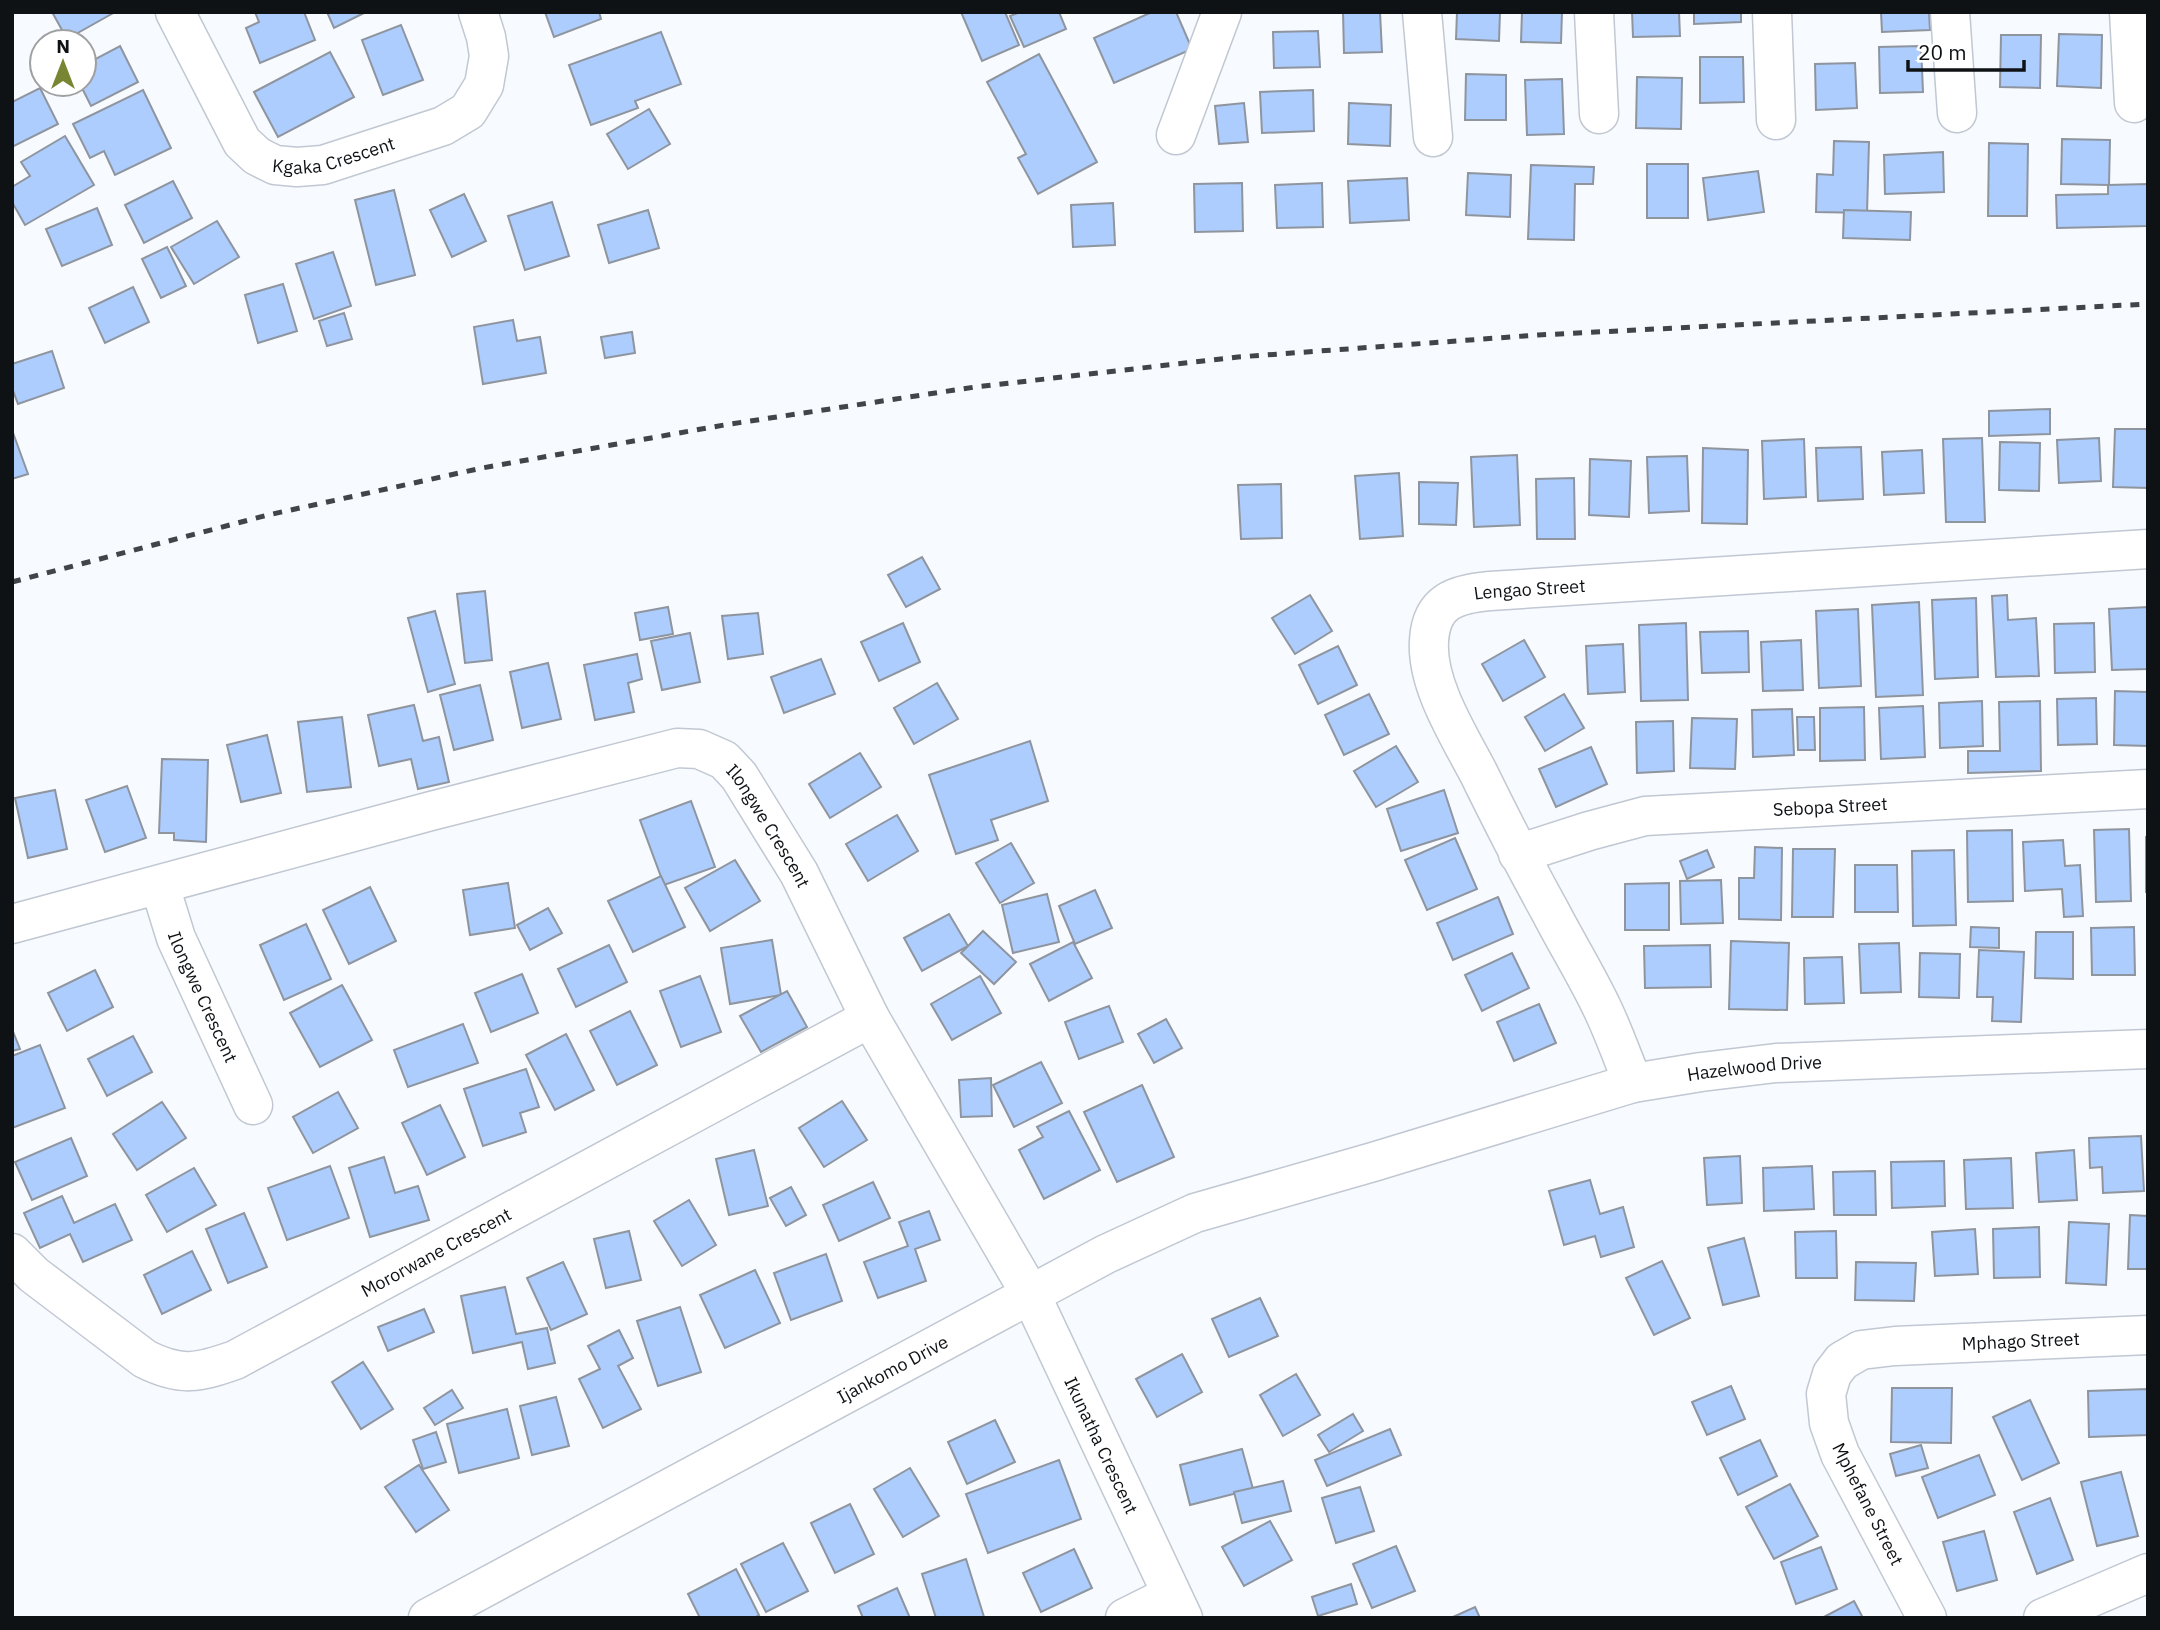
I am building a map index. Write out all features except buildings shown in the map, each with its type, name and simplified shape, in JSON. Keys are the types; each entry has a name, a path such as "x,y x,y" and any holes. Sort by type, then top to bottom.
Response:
{"street":[{"name":"Kgaka Crescent","path":"175,12 242,142 257,156 275,166 297,167 323,165 443,126 468,111 484,85 489,56 478,12"},
{"path":"1176,135 1222,12"},
{"path":"1422,12 1433,136"},
{"path":"1594,12 1599,114"},
{"path":"1772,12 1776,120"},
{"path":"1950,12 1957,113"},
{"path":"2129,12 2134,103"},
{"name":"Lengao Street","path":"1633,1083 1603,1010 1518,854 1441,697 1432,667 1429,642 1433,620 1444,604 1467,593 2148,549"},
{"name":"Ilongwe Crescent","path":"12,924 677,748 699,749 724,760 739,776 799,873 870,1018 1031,1295"},
{"name":"Sebopa Street","path":"1518,854 1645,816 2148,789"},
{"name":"Ilongwe Crescent","path":"160,886 176,938 253,1105"},
{"name":"Mororwane Crescent","path":"12,1253 34,1275 145,1359 165,1369 188,1373 210,1369 235,1360 870,1018"},
{"name":"Hazelwood Drive","path":"1373,1163 1633,1083 1701,1072 1776,1063 2148,1049"},
{"name":"Ijankomo Drive","path":"428,1618 1106,1254 1195,1213 1373,1163"},
{"name":"Ikunatha Crescent","path":"1031,1295 1177,1607 1125,1618"},
{"name":"Mphago Street","path":"1895,1346 2148,1335"},
{"name":"Mphefane Street","path":"1895,1346 1861,1350 1842,1361 1832,1374 1826,1394 1829,1423 1840,1454 1927,1618"},
{"path":"2043,1618 2148,1573"}],"railway":[{"path":"12,582 268,515 482,468 724,425 975,387 1238,357 1538,335 2148,304"}]}
